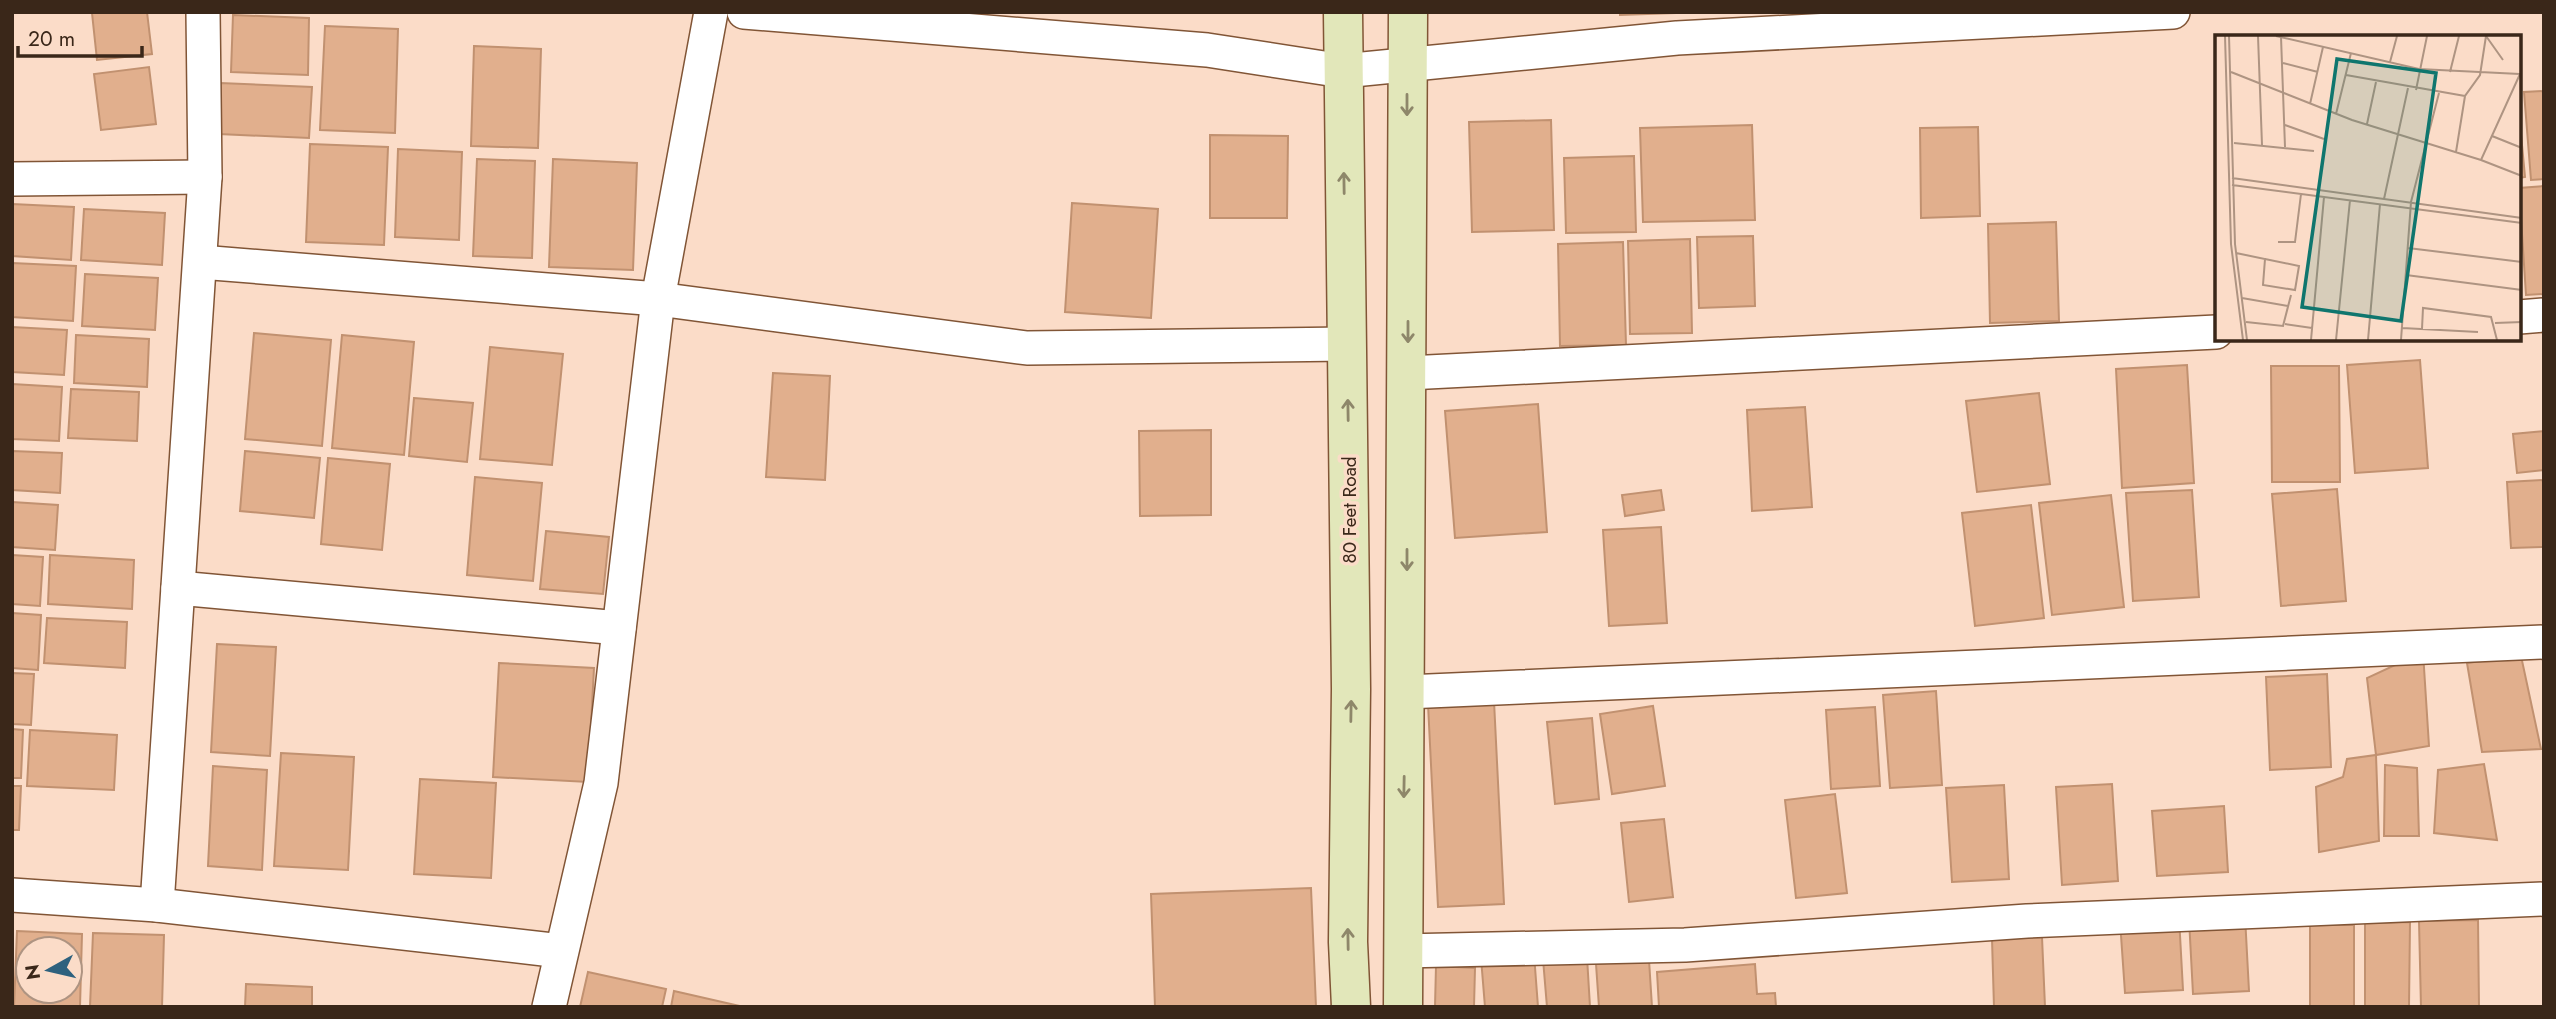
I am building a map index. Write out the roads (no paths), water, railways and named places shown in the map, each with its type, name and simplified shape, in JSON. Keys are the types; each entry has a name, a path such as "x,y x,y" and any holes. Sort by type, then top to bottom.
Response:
{"main road":[{"name":"80 Feet Road","path":"1343,12 1351,1007"},
{"path":"1403,1007 1408,12"}],"street":[{"path":"157,905 205,177 203,12"},
{"path":"549,1007 601,783 658,299 711,12"},
{"path":"744,12 1207,50 1343,71 1677,38 1807,22 2173,12"},
{"path":"12,179 205,177"},
{"path":"200,262 658,299 1027,348 1346,344"},
{"path":"2521,317 2544,316"},
{"path":"1408,373 2215,332"},
{"path":"178,589 619,628"},
{"path":"1406,692 2544,642"},
{"path":"12,895 157,905 561,951"},
{"path":"1402,951 1685,945 2027,921 2544,899"}]}
